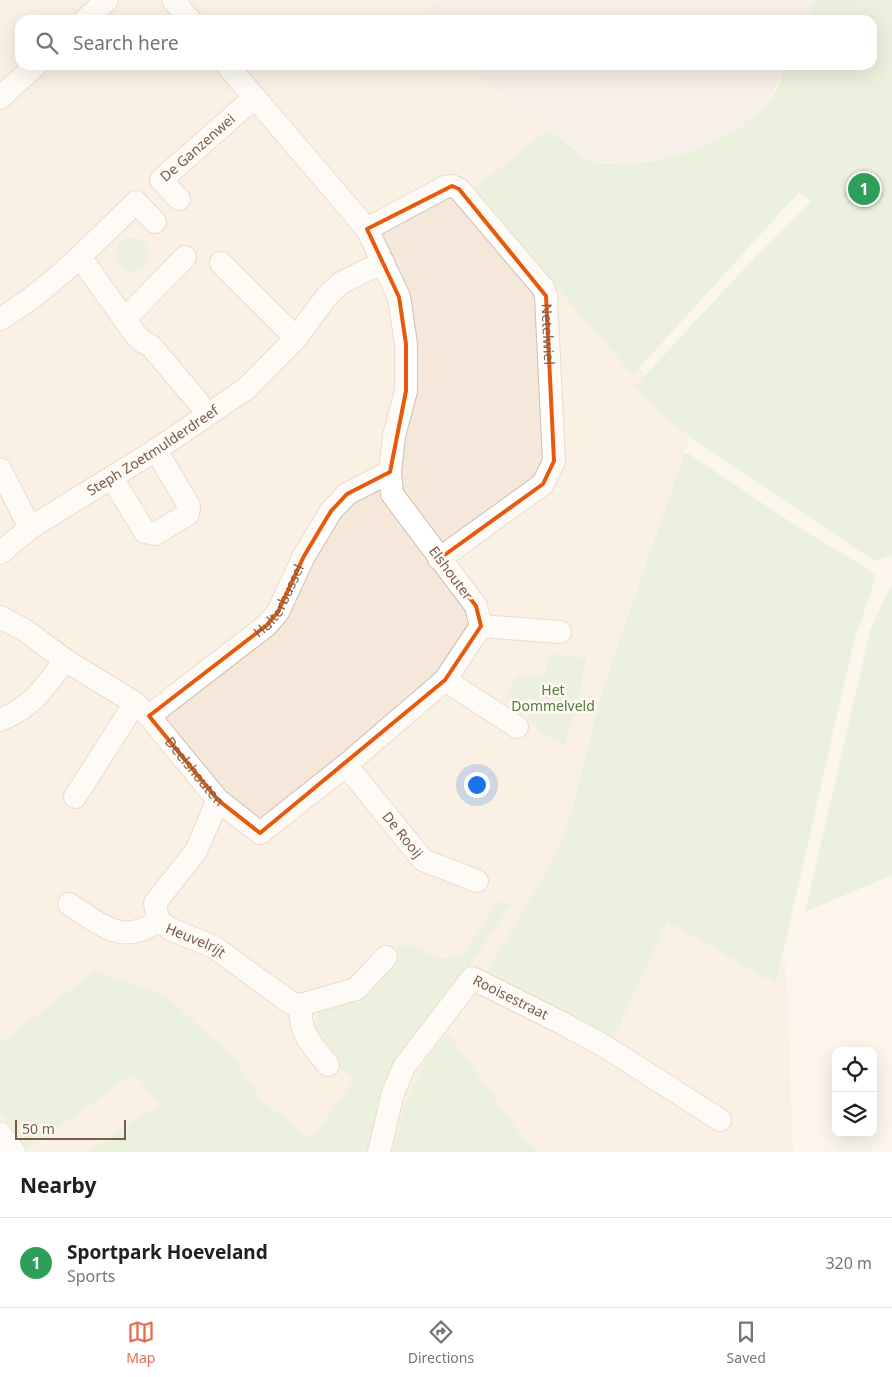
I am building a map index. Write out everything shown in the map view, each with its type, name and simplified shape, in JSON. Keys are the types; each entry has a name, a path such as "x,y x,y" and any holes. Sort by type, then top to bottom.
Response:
{"street":[{"path":"90,15 107,0"},
{"path":"173,0 186,15"},
{"path":"0,98 31,70"},
{"name":"Elshouter","path":"231,70 366,229 399,297 406,344 406,391 394,436 390,472 392,494 476,606 481,626"},
{"name":"De Ganzenwei","path":"179,199 161,180 254,98"},
{"name":"Netelwiel","path":"366,229 445,187 452,186 459,189 544,289 546,296 554,461 542,484 440,559"},
{"path":"0,319 20,307 80,257 136,202 155,222"},
{"path":"80,257 126,318 135,334 143,342 151,346 199,403"},
{"path":"126,318 185,257"},
{"name":"Steph Zoetmulderdreef","path":"0,553 30,528 156,450 247,388 296,338 328,296 341,283 383,262"},
{"path":"221,263 296,338"},
{"path":"112,478 145,532 155,534 180,520 188,514 189,506 156,450"},
{"path":"0,469 30,528"},
{"name":"Hulterbussel","path":"142,709 267,625 278,612 304,556 331,510 347,494 390,472"},
{"name":"Deelshouten","path":"0,617 26,631 66,660 142,709 218,800 260,833 346,765"},
{"path":"346,765 445,680 481,626 560,632"},
{"path":"0,720 14,714 34,700 66,660"},
{"path":"445,680 517,726"},
{"path":"75,797 142,709"},
{"name":"De Rooij","path":"346,765 423,860 476,881"},
{"name":"Heuvelrijt","path":"218,800 196,851 155,903 158,920 170,929 214,947 291,1003 300,1005"},
{"path":"69,904 103,926 120,932 140,931 158,920"},
{"path":"328,1065 307,1040 300,1019 300,1005 356,989 386,957"},
{"name":"Rooisestraat","path":"379,1152 393,1093 404,1067 472,978 606,1047 720,1120"},
{"path":"0,1133 14,1152"}],"highlighted area":[{"path":"452,186 459,189 546,296 554,461 543,484 439,559 476,606 481,626 445,680 260,833 218,800 149,716 267,625 278,612 304,556 331,511 347,494 390,472 406,391 406,344 399,297 367,229"}],"shaded area":[{"path":"0,0 448,0 438,15 15,15 15,70 481,70 556,130 480,194 693,427 604,685 566,831 555,856 786,964 793,1152 0,1152"},
{"path":"440,0 815,0 808,15 430,15"},
{"path":"473,70 784,70 769,101 752,118 729,134 701,148 680,156 631,163 591,161"}],"green space":[{"path":"815,0 892,0 892,555 874,561 697,442 671,422 635,386 757,255 811,201 799,192 633,375 534,261 469,192 549,129 592,161 623,163 663,159 701,148 737,129 768,103 776,90 784,70 877,70 877,15 808,15"},
{"path":"132,238 144,243 149,255 144,267 132,272 120,267 115,255 120,243"},
{"path":"684,454 689,454 795,525 870,570 876,577 854,641 776,984 667,921 620,1024 608,1041 488,979 488,971 555,856 566,831 604,685"},
{"path":"892,587 892,875 805,912 870,631 886,595"},
{"name":"Het Dommelveld","path":"548,654 586,658 578,701 565,745 538,731 540,727 528,720 532,711 506,695 516,677 545,675"},
{"path":"498,901 511,904 474,958 459,985 408,1047 374,1152 86,1152 159,1104 134,1073 28,1150 0,1113 0,1043 95,971 166,996 234,1058 262,1101 312,1139 354,1079 323,1052 314,1038 319,1009 365,986 400,946 411,945 436,958 451,958 465,952"},
{"path":"447,1032 524,1139 540,1152 392,1152 406,1101 423,1066"}],"place":[{"name":"Sportpark Hoeveland","path":"864,189"}]}
